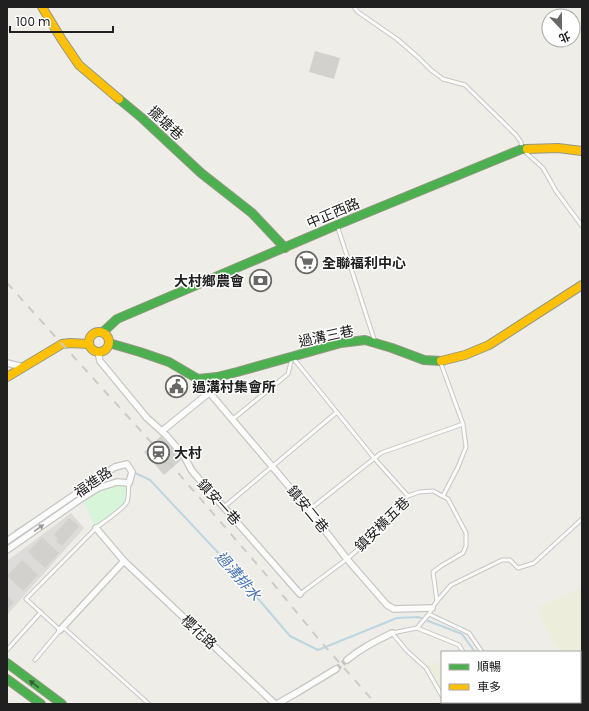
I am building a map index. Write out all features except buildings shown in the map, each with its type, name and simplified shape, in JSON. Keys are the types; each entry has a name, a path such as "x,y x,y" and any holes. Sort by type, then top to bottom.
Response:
{"street":[{"name":"擺塘巷","path":"42,7 79,64 142,118 201,173 252,213 285,248"},
{"name":"中正西路","path":"89,344 89,337 97,331 104,332 117,319 337,225 522,149 558,148 582,151"},
{"name":"過溝三巷","path":"198,379 217,377 341,343 365,340 424,360 440,361 465,355 489,345 582,285"},
{"path":"7,377 62,344 89,344 92,349 101,352 106,349 109,343 108,337 104,332"},
{"path":"109,343 168,362 198,379"},
{"name":"鎮安一巷","path":"98,352 100,362 147,418 162,431 184,456 192,471 300,594"},
{"path":"7,363 23,367"},
{"name":"鎮安二巷","path":"198,379 387,605 394,609 432,608"},
{"path":"162,431 210,392"},
{"name":"福進路","path":"7,541 114,467 127,464 132,472 129,483 117,482 98,488 7,550"},
{"name":"櫻花路","path":"96,528 124,561 276,704"},
{"path":"62,628 124,561"},
{"path":"347,660 356,652 392,633"},
{"path":"7,663 62,704"},
{"path":"276,704 336,669"},
{"path":"7,679 41,704"}],"lane":[{"path":"354,7 358,12 397,39 443,79 465,85 516,135 521,142 522,149 543,168 556,191 582,226"},
{"path":"337,225 376,343"},
{"path":"292,356 374,458 408,496"},
{"path":"233,419 288,374 292,356"},
{"path":"437,601 433,572 464,553 466,546 466,533 448,499 443,496 466,448 462,424 440,361"},
{"path":"224,507 337,412"},
{"path":"309,510 381,453 462,424"},
{"path":"129,483 127,503 118,512 96,528 26,599 62,628 149,704"},
{"name":"鎮安橫五巷","path":"300,594 347,559 379,531 392,511 408,496 419,492 433,492 443,496"},
{"path":"417,628 451,585 502,560 510,560 518,568 534,563 582,520"},
{"path":"7,650 41,612"},
{"path":"429,614 468,634 481,651"},
{"path":"35,660 62,628"},
{"path":"441,694 426,668 407,652 392,633 417,628 459,645 463,651"}],"shaded area":[{"path":"71,513 84,528 7,615 7,561"}],"green space":[{"path":"117,482 129,483 127,503 96,528 82,498"},
{"path":"582,588 582,654 581,651 560,651 552,642 537,608"},
{"path":"441,660 441,690 428,666"},
{"path":"581,678 582,704 448,703 581,703"}],"waterway":[{"name":"過溝排水","path":"133,472 150,480 225,560 290,636 318,650 397,618 418,617 462,634 474,651"},
{"name":"過溝排水","path":"15,531 39,516"}],"tunnel":[{"path":"336,669 347,660"}],"railway":[{"path":"7,283 160,452 262,570 321,642 376,704"}],"traffic: fast":[{"path":"119,99 142,118 201,173 252,213 285,248"},
{"path":"103,332 117,319 337,225 522,149 527,149"},
{"path":"109,343 169,362 198,379 217,377 237,372 341,343 365,340 424,360 441,361"},
{"path":"7,663 62,704"},
{"path":"7,679 41,704"}],"traffic: slow":[{"path":"42,7 79,65 119,99"},
{"path":"527,149 558,148 582,151"},
{"path":"441,361 465,355 489,345 582,285"},
{"path":"99,332 106,335 109,342 106,349 99,352 92,349 89,342 92,335 99,332"},
{"path":"7,377 62,344 89,344"}],"place":[{"name":"全聯福利中心","path":"307,263"},
{"name":"大村鄉農會","path":"260,281"},
{"name":"過溝村集會所","path":"176,387"},
{"name":"大村","path":"158,453"}]}
